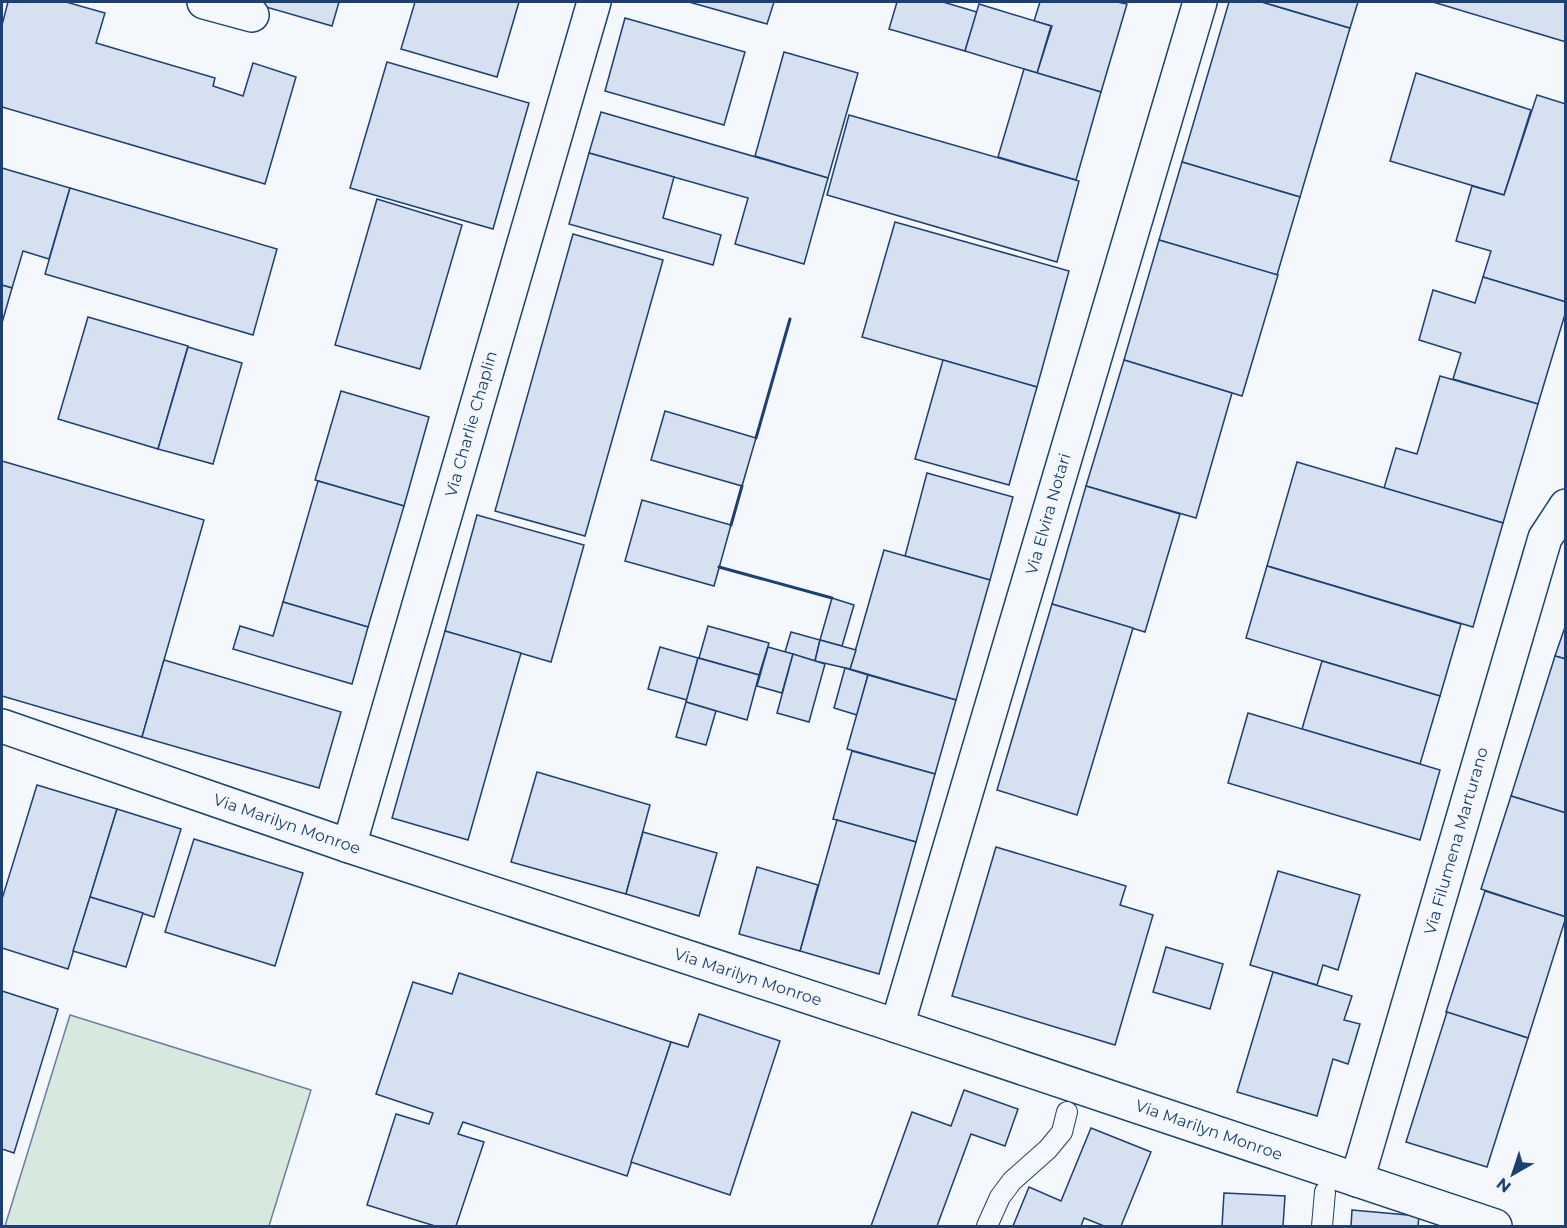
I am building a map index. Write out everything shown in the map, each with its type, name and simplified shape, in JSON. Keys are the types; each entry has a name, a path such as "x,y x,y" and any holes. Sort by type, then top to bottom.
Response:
{"street":[{"path":"204,2 252,15"},
{"name":"Via Charlie Chaplin","path":"349,846 594,2"},
{"name":"Via Elvira Notari","path":"897,1026 1200,2"},
{"name":"Via Filumena Marturano","path":"1357,1180 1545,538 1566,506"},
{"name":"Via Marilyn Monroe","path":"2,726 349,846 897,1026 1495,1227"}],"lane":[{"path":"987,1227 1000,1197 1012,1181 1048,1149 1062,1132 1067,1112"},
{"path":"1322,1227 1325,1192"}],"shaded area":[{"path":"70,1015 311,1090 269,1226 5,1226"}],"building":[{"path":"8,2 66,2 105,13 96,43 215,78 213,86 243,96 253,63 296,77 265,184 2,107 2,25"},
{"path":"249,2 339,2 332,26"},
{"path":"415,2 519,2 497,77 401,49"},
{"path":"689,2 774,2 767,24"},
{"path":"897,2 943,2 977,12 965,51 889,29"},
{"path":"1040,2 1127,4 1101,92 1037,73 1052,26 1034,21"},
{"path":"1229,2 1262,2 1350,28 1300,197 1182,162"},
{"path":"1262,2 1358,2 1350,28"},
{"path":"1433,2 1566,2 1566,42"},
{"path":"979,4 1051,26 1037,73 965,51"},
{"path":"625,18 745,52 724,125 605,91"},
{"path":"784,52 858,73 828,178 755,156"},
{"path":"387,62 529,103 493,229 350,188"},
{"path":"1024,69 1101,92 1076,180 998,157"},
{"path":"1416,73 1531,110 1504,195 1390,161"},
{"path":"1537,95 1566,104 1566,302 1483,277 1491,251 1456,241 1472,186 1504,195"},
{"path":"601,112 828,178 804,264 735,244 748,198 589,153"},
{"path":"849,115 1079,181 1057,262 827,195"},
{"path":"589,153 674,177 663,218 721,235 713,265 569,224"},
{"path":"1182,162 1300,197 1277,275 1159,240"},
{"path":"2,168 70,188 49,259 23,251 12,288 2,285"},
{"path":"70,188 277,249 253,335 45,274"},
{"path":"377,199 462,225 420,369 335,345"},
{"path":"895,222 1069,271 1037,387 862,337"},
{"path":"573,234 663,260 585,536 495,511"},
{"path":"1159,240 1278,275 1242,396 1124,360"},
{"path":"1483,277 1566,302 1566,311 1538,404 1453,379 1461,353 1419,340 1433,290 1475,303"},
{"path":"2,285 12,288 2,323"},
{"path":"88,317 188,346 158,449 58,419"},
{"path":"188,347 242,363 213,464 158,449"},
{"path":"943,360 1037,387 1009,485 915,459"},
{"path":"1124,360 1232,393 1196,518 1086,486"},
{"path":"1440,376 1538,404 1503,523 1384,488 1396,448 1417,454"},
{"path":"341,391 429,417 404,506 315,480"},
{"path":"665,411 756,438 742,486 651,460"},
{"path":"2,461 204,520 142,737 2,696"},
{"path":"1297,462 1503,523 1473,627 1267,566"},
{"path":"927,473 1013,497 990,580 905,556"},
{"path":"318,481 404,506 368,627 283,602"},
{"path":"1086,486 1180,514 1145,632 1052,604"},
{"path":"642,500 731,525 714,586 625,561"},
{"path":"477,515 584,545 551,662 445,631"},
{"path":"884,550 990,580 956,700 850,669"},
{"path":"1267,566 1461,624 1440,696 1246,638"},
{"path":"832,598 854,605 842,646 820,640"},
{"path":"283,602 368,627 352,684 233,649 240,626 273,636"},
{"path":"1052,604 1133,628 1077,815 997,790"},
{"path":"1566,624 1566,659 1555,656"},
{"path":"708,626 769,643 759,675 699,658"},
{"path":"445,631 521,653 468,840 392,818"},
{"path":"791,632 820,640 815,661 785,652"},
{"path":"820,640 856,650 850,669 815,661"},
{"path":"660,647 698,658 687,700 648,689"},
{"path":"768,647 793,654 782,693 757,686"},
{"path":"793,654 825,664 809,722 777,713"},
{"path":"1555,656 1566,659 1566,813 1511,796"},
{"path":"698,658 759,675 747,720 686,702"},
{"path":"164,660 341,712 319,788 142,737"},
{"path":"1322,661 1440,696 1420,764 1302,729"},
{"path":"845,668 868,675 857,715 834,708"},
{"path":"868,675 956,700 935,774 847,749"},
{"path":"686,702 716,711 706,745 676,737"},
{"path":"1248,713 1440,770 1420,840 1228,783"},
{"path":"852,751 935,774 916,842 833,819"},
{"path":"537,772 650,805 626,894 511,862"},
{"path":"37,785 117,809 68,969 2,948 2,899"},
{"path":"1511,796 1566,813 1566,917 1481,889"},
{"path":"117,809 181,829 154,917 90,897"},
{"path":"837,820 916,842 879,974 800,951"},
{"path":"643,832 717,853 699,916 626,894"},
{"path":"194,839 303,873 275,966 165,932"},
{"path":"996,847 1126,886 1120,905 1153,915 1115,1045 952,996"},
{"path":"757,867 818,885 800,951 739,934"},
{"path":"1278,871 1360,895 1338,970 1323,965 1317,985 1250,965"},
{"path":"1485,891 1566,917 1528,1038 1446,1012"},
{"path":"90,897 143,913 126,967 73,951"},
{"path":"1166,947 1223,964 1210,1009 1153,992"},
{"path":"1273,972 1352,996 1344,1020 1360,1024 1348,1064 1333,1059 1317,1116 1237,1092"},
{"path":"459,973 671,1042 627,1176 463,1122 458,1134 484,1142 456,1226 435,1226 367,1205 396,1114 429,1124 433,1113 376,1094 413,982 452,994"},
{"path":"2,991 58,1009 14,1153 2,1149"},
{"path":"1447,1012 1528,1038 1487,1167 1406,1142"},
{"path":"699,1014 780,1041 730,1195 631,1162 671,1042 688,1047"},
{"path":"964,1090 1018,1109 1005,1146 971,1134 937,1226 871,1226 912,1112 951,1126"},
{"path":"1091,1128 1151,1152 1121,1226 1104,1226 1084,1218 1081,1226 1013,1226 1029,1187 1061,1201"},
{"path":"1224,1193 1285,1196 1283,1226 1222,1226"},
{"path":"1352,1210 1419,1216 1418,1226 1351,1226"}],"wall":[{"path":"756,438 790,319"},
{"path":"731,525 742,486"},
{"path":"719,567 832,598"}]}
